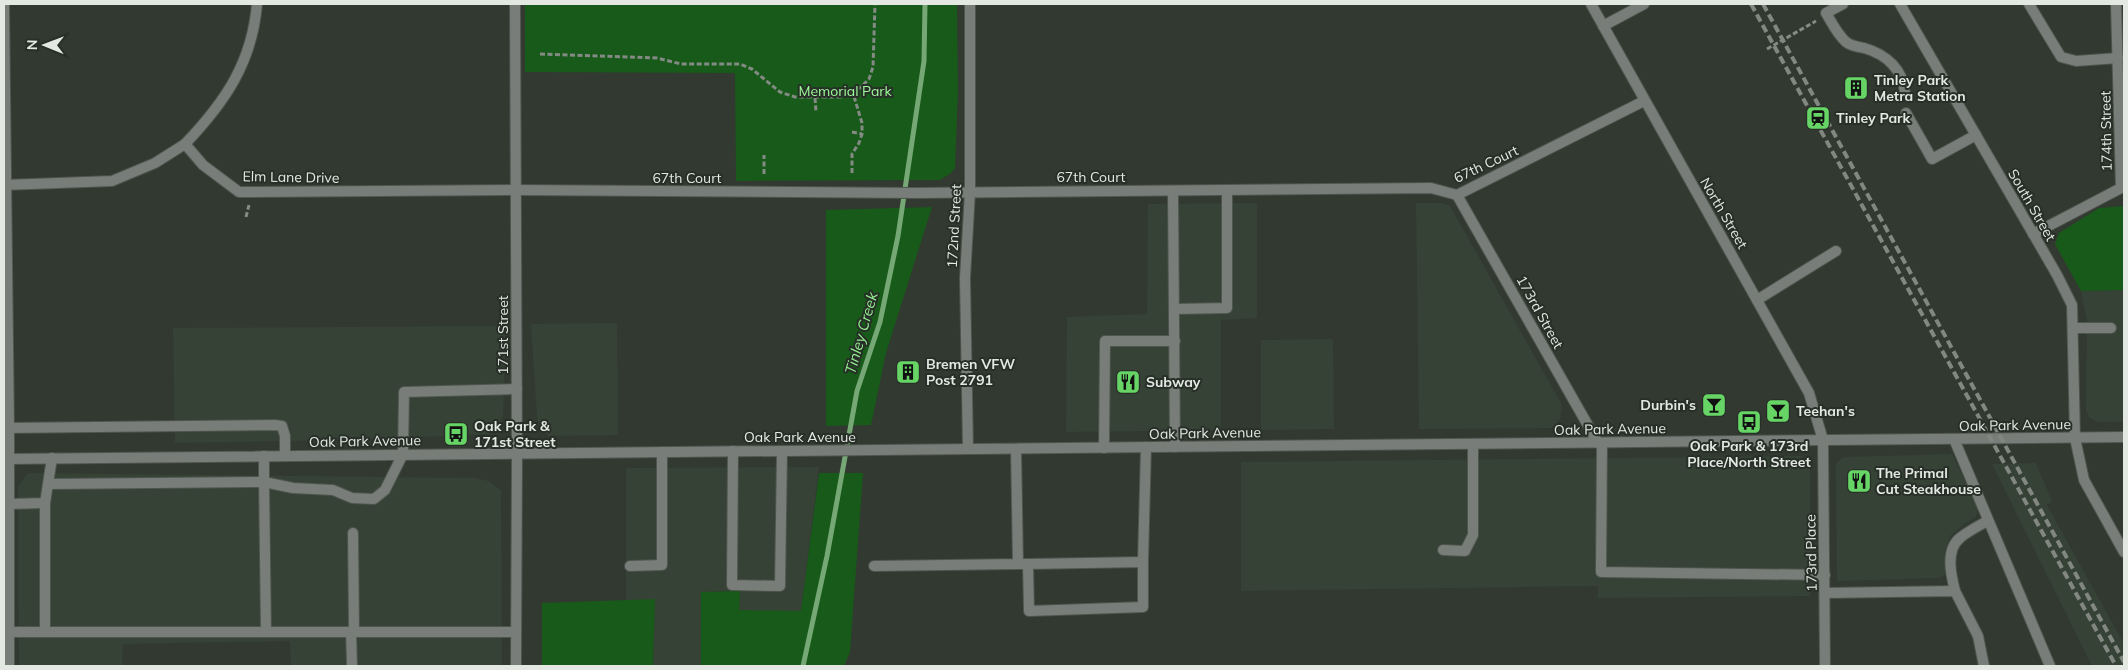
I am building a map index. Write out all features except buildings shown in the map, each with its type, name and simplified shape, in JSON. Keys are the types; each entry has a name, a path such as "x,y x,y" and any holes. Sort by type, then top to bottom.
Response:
{"street":[{"path":"4,4 6,458 8,504 6,632 8,666"},
{"path":"4,185 112,181 155,163 185,144 207,122 236,79 249,47 257,4"},
{"name":"171st Street","path":"515,4 516,666"},
{"name":"172nd Street","path":"968,449 965,278 970,192 970,4"},
{"name":"North Street","path":"1591,4 1809,393 1823,440"},
{"path":"1603,26 1644,4"},
{"path":"1843,4 1826,13 1839,34 1847,43 1880,54 1890,61 1900,74 1905,94"},
{"name":"South Street","path":"1900,4 2072,305 2075,438 2084,480 2124,552"},
{"path":"2030,4 2061,57 2076,61 2118,58"},
{"name":"174th Street","path":"2033,234 2122,188 2116,4"},
{"name":"67th Court","path":"516,190 916,193 1431,188 1457,195 1644,101"},
{"path":"1906,113 1932,160 1976,135"},
{"name":"Elm Lane Drive","path":"185,144 203,165 238,192 516,190"},
{"path":"1174,309 1227,308 1227,190"},
{"path":"1173,191 1175,447"},
{"name":"173rd Street","path":"1457,195 1600,443"},
{"path":"1757,300 1836,251"},
{"path":"2073,328 2111,328"},
{"path":"1104,448 1106,341 1175,341"},
{"path":"49,484 264,482 293,488 333,490 352,498 374,499 385,490 403,454 404,392 517,389"},
{"path":"6,428 275,425 282,426 284,430 285,456"},
{"name":"Oak Park Avenue","path":"6,458 2124,437"},
{"path":"1954,439 1987,521 2050,666"},
{"name":"173rd Place","path":"1823,440 1826,666"},
{"path":"1600,443 1601,572 1824,575"},
{"path":"1443,550 1465,551 1473,535 1473,444"},
{"path":"1016,448 1023,564 1029,611 1143,607 1142,562 1146,447"},
{"path":"732,451 732,585 780,586 782,451"},
{"path":"630,566 662,565 662,452"},
{"path":"264,456 266,631"},
{"path":"46,631 45,503 52,458"},
{"path":"8,504 45,503"},
{"path":"1984,666 1978,636 1955,591 1950,569 1952,552 1958,539 1987,521"},
{"path":"352,666 353,533"},
{"path":"874,566 1142,562"},
{"path":"1825,593 1955,591"},
{"path":"6,632 516,632"}],"path":[{"path":"540,54 657,58 682,64 740,64 752,69 780,92 795,97 842,97 853,93 868,79 873,67 875,4"},
{"path":"1766,49 1811,24"},
{"path":"852,173 852,154 859,144 862,134 862,123 853,93"},
{"path":"815,98 816,112"},
{"path":"852,132 862,134"},
{"path":"764,155 764,174"}],"shaded area":[{"path":"1257,203 1257,318 1221,320 1221,430 1066,432 1067,317 1147,314 1148,204"},
{"path":"1416,203 1442,203 1450,206 1562,405 1560,419 1552,428 1419,429"},
{"path":"2124,290 2124,422 2098,422 2090,418 2086,411 2087,321 2081,291"},
{"path":"617,323 618,435 549,436 540,427 537,417 531,324"},
{"path":"506,326 503,416 499,428 489,434 345,440 175,443 173,328"},
{"path":"1333,339 1334,429 1261,430 1261,340"},
{"path":"1952,454 1978,509 1976,517 1950,536 1945,551 1946,573 1940,578 1837,581 1836,464 1844,457"},
{"path":"1800,456 1808,460 1810,468 1810,596 1598,598 1598,586 1241,591 1241,462"},
{"path":"2036,463 2052,501 2047,505 2124,644 2124,666 2092,666 1992,464"},
{"path":"819,467 801,612 738,610 740,591 701,592 701,666 653,666 655,600 626,600 626,468"},
{"path":"28,473 474,478 489,481 501,491 502,666 291,666 290,641 123,644 122,666 19,666 18,487"}],"green space":[{"name":"Memorial Park","path":"525,4 957,4 958,91 955,168 940,180 736,181 735,73 525,72"},
{"path":"2124,206 2124,290 2081,291 2055,244 2059,233 2099,208"},
{"path":"932,207 886,353 871,425 826,426 826,210"},
{"path":"819,473 863,473 850,652 844,666 701,666 701,592 740,591 739,610 801,611"},
{"path":"655,599 653,666 542,666 542,603"}],"waterway":[{"name":"Tinley Creek","path":"803,666 827,556 857,391 880,322 898,236 924,61 925,4"}],"railway":[{"path":"1751,4 2116,666"},
{"path":"1763,4 2124,662"}],"place":[{"name":"Tinley Park Metra Station","path":"1856,88"},
{"name":"Tinley Park","path":"1818,118"},
{"name":"Bremen VFW Post 2791","path":"908,372"},
{"name":"Subway","path":"1128,382"},
{"name":"Durbin's","path":"1714,405"},
{"name":"Teehan's","path":"1778,411"},
{"name":"Oak Park & 173rd Place/North Street","path":"1749,422"},
{"name":"Oak Park & 171st Street","path":"456,434"},
{"name":"The Primal Cut Steakhouse","path":"1859,481"}]}
